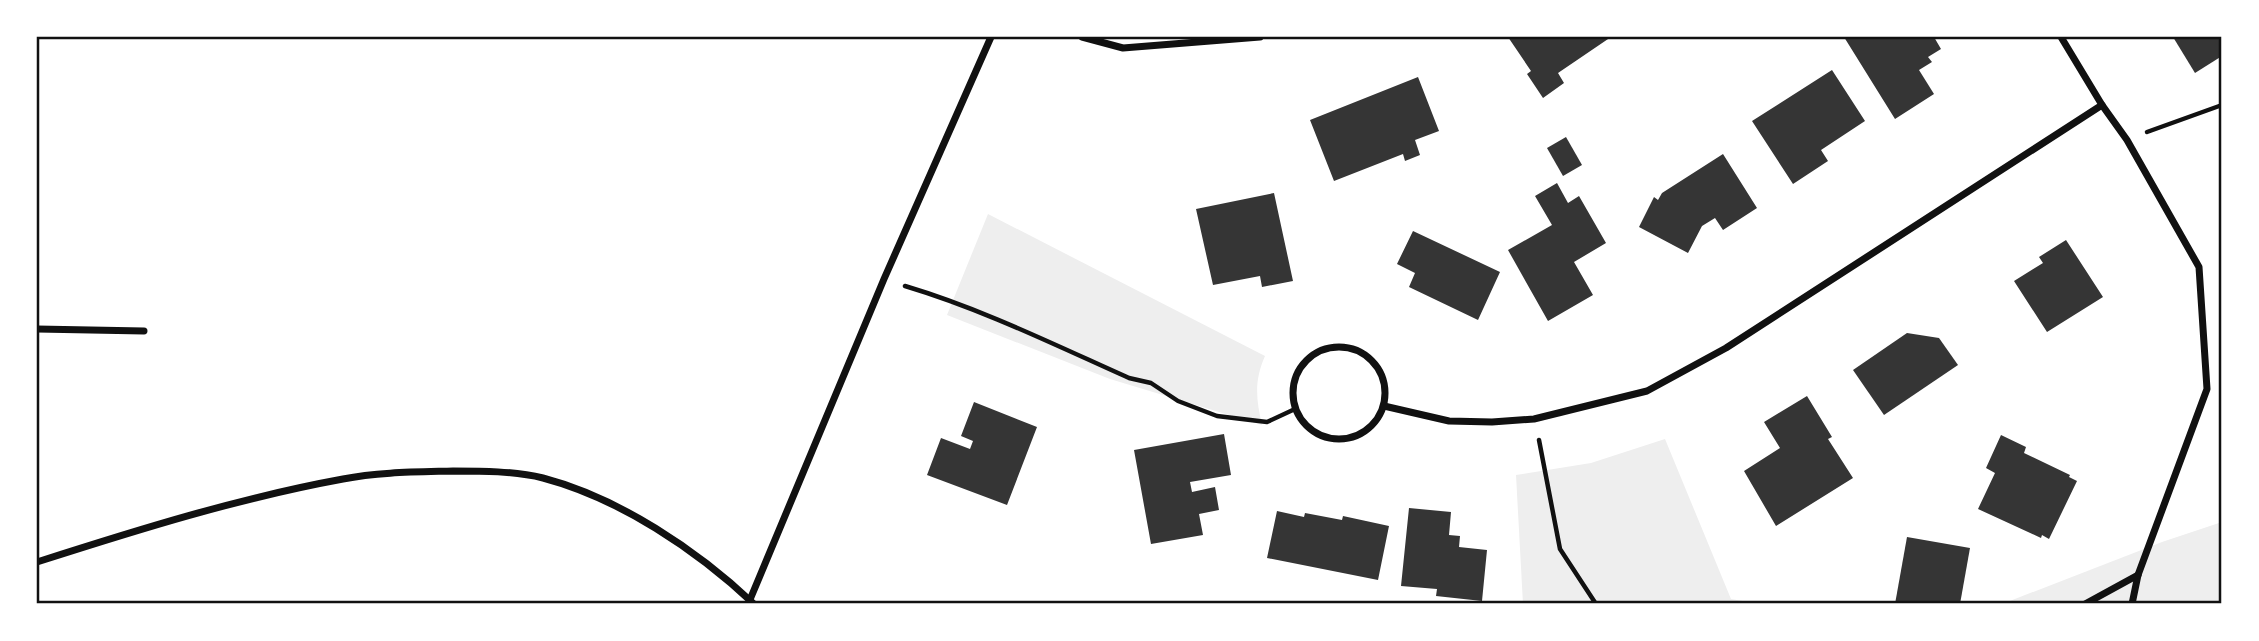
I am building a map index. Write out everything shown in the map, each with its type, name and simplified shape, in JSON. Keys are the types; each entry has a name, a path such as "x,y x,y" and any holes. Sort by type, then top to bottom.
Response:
{"street":[{"path":"37,562 156,525 345,478 420,471 483,471 541,478 598,498 646,522 680,545 750,603 884,279 990,37"},
{"path":"1082,37 1123,48 1260,37"},
{"path":"2061,37 2102,105 2127,140 2199,267 2207,389 2138,575 2132,604"},
{"path":"1384,406 1449,421 1492,422 1534,419 1647,391 1715,354 2102,105"},
{"path":"37,329 144,331"},
{"path":"1347,347 1365,355 1379,368 1386,387 1384,406 1375,423 1360,435 1341,440 1322,436 1306,425 1295,409 1292,390 1298,372 1310,356 1328,348 1347,347"},
{"path":"2085,604 2138,575"}],"path":[{"path":"2127,140 2222,105"},
{"path":"884,279 982,313 1129,378 1151,383 1178,401 1217,416 1267,422 1295,409"},
{"path":"1534,419 1560,549 1596,604"}],"shaded area":[{"path":"988,214 1265,356 1257,390 1262,425 1110,379 947,315"},
{"path":"1665,439 1731,599 1760,604 1523,604 1516,475 1591,463"},
{"path":"2222,522 2222,604 2002,604 2162,542"}],"building":[{"path":"1508,37 1611,37 1558,73 1564,83 1543,98 1527,74 1531,71"},
{"path":"1844,37 1934,37 1941,49 1928,57 1932,62 1919,70 1934,94 1895,119"},
{"path":"2173,37 2222,37 2222,56 2195,73"},
{"path":"1832,70 1865,121 1821,150 1828,161 1793,184 1752,121"},
{"path":"1418,77 1439,131 1415,140 1420,155 1405,161 1403,154 1334,181 1310,120"},
{"path":"1566,137 1582,165 1563,176 1547,148"},
{"path":"1723,154 1757,208 1723,230 1715,218 1702,226 1688,253 1639,227 1654,197 1658,200 1662,193"},
{"path":"1557,183 1568,203 1579,196 1606,243 1574,262 1593,295 1548,321 1508,250 1552,225 1535,196"},
{"path":"1274,193 1293,281 1262,287 1260,276 1213,285 1196,209"},
{"path":"1413,231 1500,272 1478,320 1409,287 1415,273 1397,264"},
{"path":"2066,240 2103,297 2047,332 2014,281 2043,263 2039,257"},
{"path":"1907,333 1939,338 1958,365 1884,415 1853,370"},
{"path":"1807,396 1832,437 1828,439 1853,478 1776,526 1744,471 1780,448 1764,422"},
{"path":"974,402 1037,427 1007,505 927,475 941,438 970,449 973,441 961,436"},
{"path":"1224,434 1231,475 1190,482 1192,492 1215,487 1219,510 1199,514 1203,535 1151,544 1134,450"},
{"path":"2001,435 2026,447 2024,453 2077,481 2049,539 2042,535 2041,538 1978,509 1995,473 1986,468"},
{"path":"1409,508 1451,512 1449,535 1460,536 1459,547 1487,550 1482,601 1436,596 1437,589 1401,586"},
{"path":"1277,511 1304,517 1305,513 1342,520 1343,516 1389,526 1378,580 1267,558"},
{"path":"1907,537 1970,548 1960,604 1895,604"}]}
